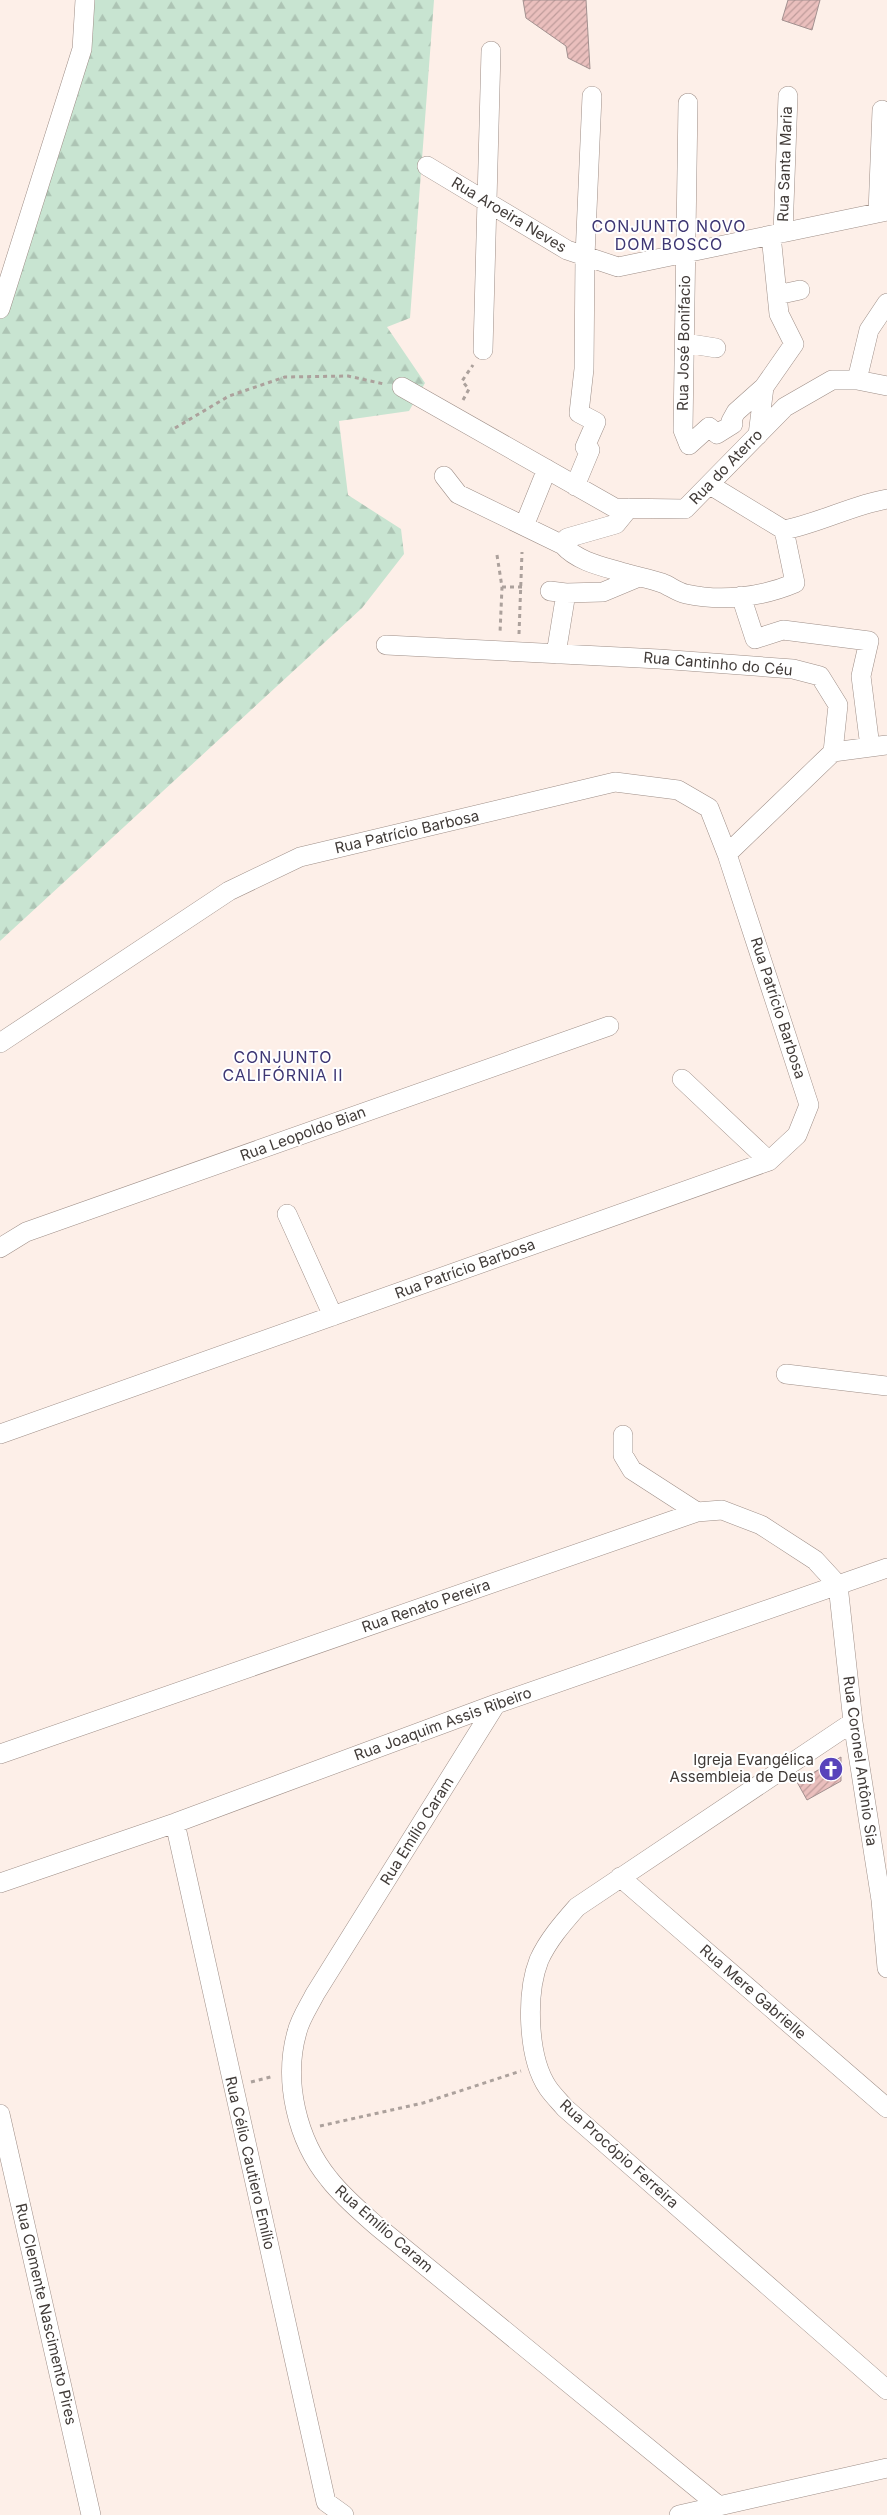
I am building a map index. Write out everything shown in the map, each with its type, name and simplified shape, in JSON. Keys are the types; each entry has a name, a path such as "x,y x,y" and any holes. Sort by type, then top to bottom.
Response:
{"street":[{"path":"0,309 82,49 85,0"},
{"path":"484,350 491,51"},
{"path":"575,486 590,450 585,447 596,422 579,413 584,369 585,256 592,96"},
{"name":"Rua Santa Maria","path":"764,387 794,344 779,314 777,295 777,234 788,96"},
{"name":"Rua José Bonifacio","path":"688,103 683,430 689,445 709,427 717,434 733,424 731,421 736,412 764,387"},
{"path":"882,110 883,212"},
{"name":"Rua Aroeira Neves","path":"427,166 567,250 618,267 883,212"},
{"path":"777,295 800,290"},
{"path":"858,380 870,330 887,303"},
{"path":"684,344 716,348"},
{"name":"Rua do Aterro","path":"402,387 614,508 685,510 785,407 832,380 858,380 887,386"},
{"path":"758,435 764,387"},
{"path":"524,526 546,469"},
{"path":"444,476 458,494 563,545 570,553 592,563 662,583 684,594 723,598 774,592 795,583 784,530"},
{"path":"710,485 784,530 813,522 865,503 887,499"},
{"path":"563,545 567,538 616,524 629,508"},
{"path":"556,654 558,592 603,592 639,577"},
{"path":"727,854 833,752 879,746 861,676 869,641 783,630 755,639 741,596"},
{"name":"Rua Cantinho do Céu","path":"386,645 793,669 820,676 838,705 833,752"},
{"name":"Rua Patrício Barbosa","path":"0,1043 229,891 300,857 615,782 678,790 709,808 727,854 810,1105 797,1134 769,1161 0,1434"},
{"name":"Rua Leopoldo Bian","path":"0,1248 26,1232 609,1026"},
{"path":"682,1079 769,1161"},
{"path":"287,1214 333,1316"},
{"path":"786,1374 887,1386"},
{"path":"623,1435 623,1455 632,1470 697,1512"},
{"name":"Rua Renato Pereira","path":"0,1754 697,1512 722,1510 761,1525 815,1560 838,1585"},
{"name":"Rua Joaquim Assis Ribeiro","path":"0,1883 175,1824 496,1704 887,1568"},
{"name":"Rua Coronel Antônio Sia","path":"838,1585 853,1722 884,1900 887,1968"},
{"name":"Rua Emílio Caram","path":"496,1704 314,1994 297,2031 292,2071 293,2097 302,2130 314,2157 329,2180 371,2220 719,2506"},
{"name":"Rua Procópio Ferreira","path":"853,1722 577,1907 555,1933 539,1960 532,1986 530,2010 533,2046 539,2065 547,2086 565,2108 887,2390"},
{"name":"Rua Célio Cautiero Emílio","path":"175,1824 322,2508 344,2515"},
{"name":"Rua Mere Gabrielle","path":"620,1877 887,2108"},
{"name":"Rua Clemente Nascimento Pires","path":"0,2114 91,2515"},
{"path":"679,2515 887,2468"}],"path":[{"path":"454,416 469,389 462,381 484,350"},
{"path":"175,428 229,396 285,377 348,376 402,387"},
{"path":"518,652 522,552"},
{"path":"497,556 502,586 499,651"},
{"path":"502,586 522,587"},
{"path":"302,2130 423,2103 539,2065"},
{"path":"233,2087 292,2071"}],"green space":[{"path":"86,0 434,0 410,318 387,327 425,383 409,411 339,421 348,495 401,529 404,554 362,608 0,941 0,314"}],"building":[{"path":"523,0 586,0 590,69 568,58 566,46 526,18"},
{"path":"788,0 820,0 812,30 782,20"},
{"name":"Igreja Evangélica Assembleia de Deus","path":"841,1757 841,1781 807,1800 797,1782"}],"place":[{"name":"Igreja Evangélica Assembleia de Deus","path":"831,1769"}],"district":[{"name":"CONJUNTO NOVO DOM BOSCO","path":"669,235"},
{"name":"CONJUNTO CALIFÓRNIA II","path":"283,1066"}]}
